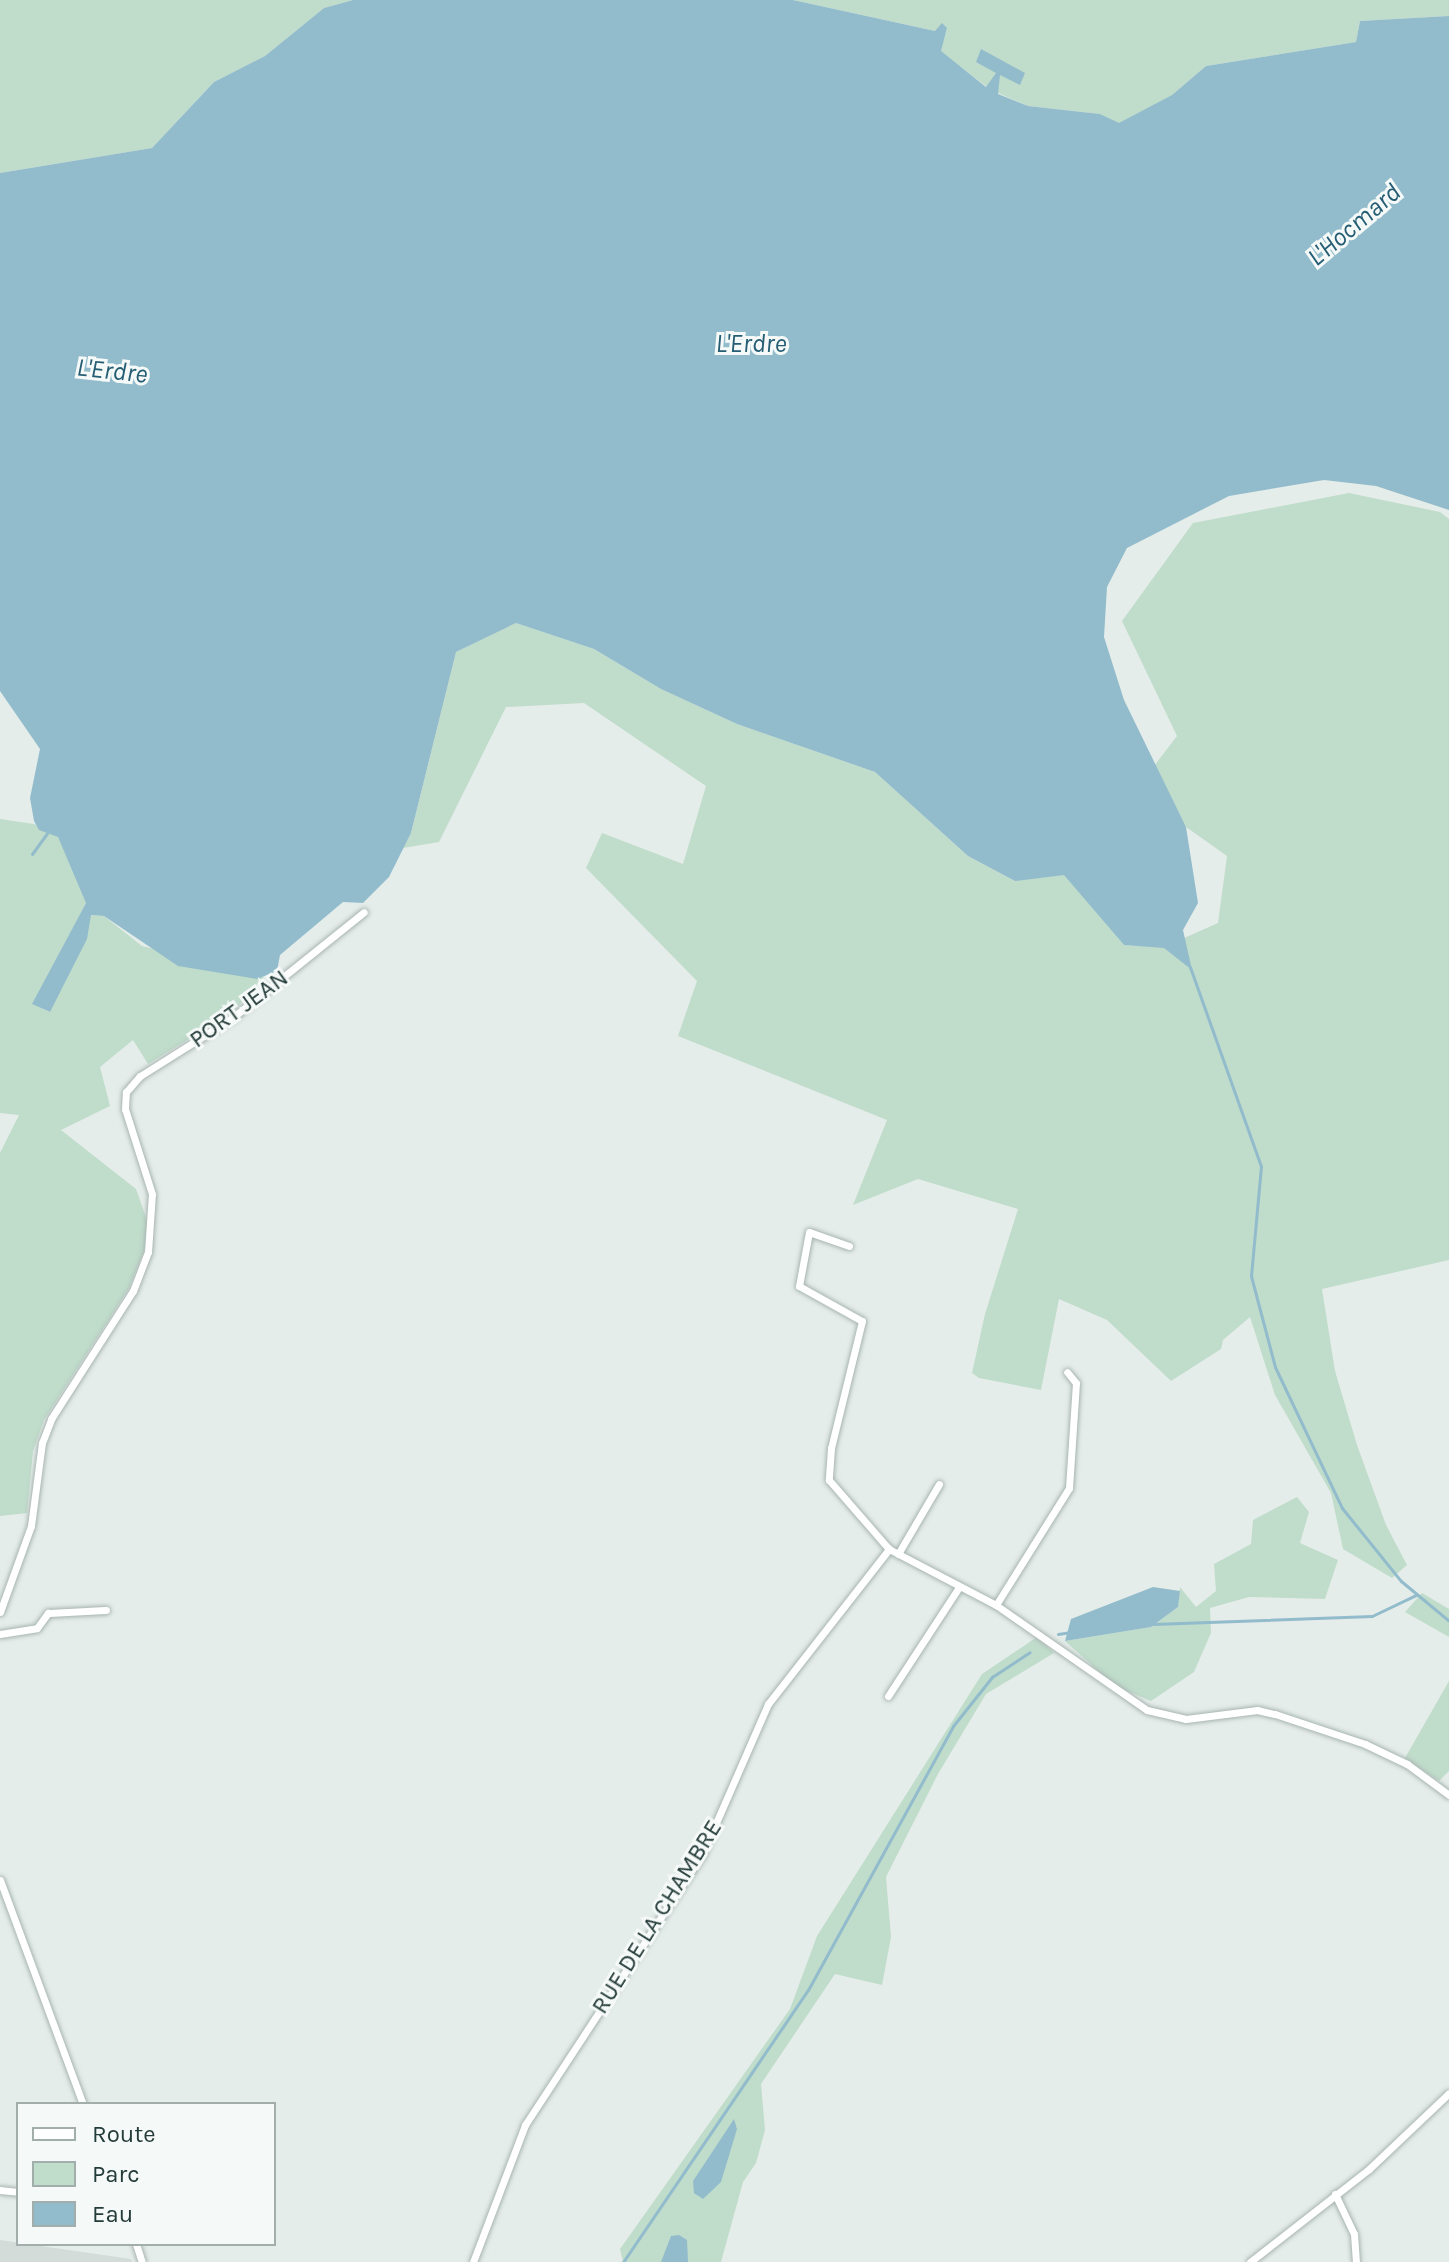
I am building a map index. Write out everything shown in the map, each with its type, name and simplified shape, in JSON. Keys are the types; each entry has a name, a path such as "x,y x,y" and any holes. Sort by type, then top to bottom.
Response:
{"street":[{"name":"PORT JEAN","path":"0,1611 31,1526 42,1443 51,1419 133,1291 153,1226 152,1194 125,1109 131,1083 232,1018 364,912"},
{"path":"849,1246 809,1232 799,1286 862,1321 831,1448 829,1480 889,1549 996,1605 1147,1710 1186,1719 1257,1710 1275,1714 1365,1744 1407,1764 1449,1795"},
{"path":"996,1605 1069,1488 1076,1383 1067,1372"},
{"path":"898,1554 939,1484"},
{"name":"RUE DE LA CHAMBRE","path":"473,2262 525,2125 702,1855 768,1704 889,1549"},
{"path":"888,1696 959,1587"},
{"path":"0,1634 37,1628 48,1613 106,1610"},
{"path":"0,1880 82,2102"},
{"path":"1250,2262 1379,2161 1449,2093"},
{"path":"1335,2194 1354,2234 1356,2262"}],"shaded area":[{"path":"0,2240 16,2242 16,2246 41,2246 131,2259 132,2262 0,2262"}],"green space":[{"path":"0,0 353,0 324,8 265,56 214,82 152,148 0,173"},
{"path":"793,0 1449,0 1449,16 1360,21 1356,42 1206,66 1172,95 1119,124 1100,114 1028,106 991,90 940,51 947,29 935,31"},
{"path":"1349,493 1440,512 1449,519 1449,1260 1322,1289 1335,1371 1357,1445 1386,1525 1407,1565 1392,1578 1343,1549 1331,1493 1275,1395 1250,1317 1223,1340 1221,1349 1171,1381 1107,1320 1059,1299 1041,1390 979,1378 972,1373 985,1314 1018,1209 918,1179 853,1205 887,1120 678,1036 697,981 586,868 602,833 683,864 706,786 584,703 506,707 439,842 403,848 411,833 456,652 516,623 594,649 661,689 737,724 875,772 968,856 1015,881 1064,874 1124,945 1164,947 1218,923 1227,856 1186,827 1154,766 1177,736 1122,621 1193,523"},
{"path":"0,819 34,824 58,836 85,893 86,903 33,1004 49,1012 90,915 104,916 142,946 264,977 234,1011 148,1064 133,1040 100,1067 110,1106 61,1130 136,1189 148,1223 146,1246 129,1288 44,1420 33,1451 27,1513 0,1516 0,1153 19,1115 0,1113"},
{"path":"1297,1497 1309,1512 1300,1543 1338,1560 1325,1599 1249,1597 1210,1608 1211,1633 1194,1672 1151,1701 1115,1686 1065,1641 1151,1627 1178,1607 1180,1587 1196,1607 1216,1591 1214,1564 1251,1544 1253,1520"},
{"path":"1422,1593 1449,1609 1449,1637 1405,1612"},
{"path":"1037,1637 1054,1653 986,1694 938,1774 886,1877 891,1937 882,1985 835,1974 761,2084 765,2130 756,2163 743,2182 721,2262 623,2262 620,2249 790,2009 817,1936 982,1674"},
{"path":"1449,1681 1449,1771 1439,1781 1405,1758"}],"water":[{"name":"L'Erdre","path":"353,0 793,0 935,31 942,23 947,28 941,51 986,87 996,73 976,62 981,49 1025,73 1020,85 1000,75 998,94 1028,106 1100,114 1119,123 1172,95 1206,66 1356,42 1360,21 1449,16 1449,510 1376,486 1324,480 1229,496 1127,548 1107,587 1104,637 1124,700 1186,827 1198,903 1183,930 1192,970 1164,948 1124,945 1064,875 1015,881 968,856 875,772 737,724 661,689 594,649 516,623 456,652 411,833 389,877 363,903 343,902 280,955 277,971 257,979 178,966 104,916 91,915 87,939 50,1012 32,1004 86,903 58,837 39,830 34,821 30,798 40,749 0,691 0,173 152,148 214,82 265,56 324,8"},
{"path":"1153,1587 1180,1591 1178,1607 1151,1627 1065,1641 1071,1619"},
{"path":"734,2119 737,2129 721,2182 703,2199 694,2193 693,2181"},
{"path":"679,2235 687,2240 688,2262 661,2262 671,2236"}],"waterway":[{"path":"32,854 47,833"},
{"path":"1190,967 1261,1166 1251,1276 1275,1367 1342,1508 1401,1581 1449,1621"},
{"path":"1153,1624 1372,1616 1416,1595"},
{"path":"1058,1634 1070,1632"},
{"path":"623,2262 808,1990 953,1726 992,1677 1030,1652"}],"water label":[{"name":"L'Hocmard","path":"1354,225"}]}
